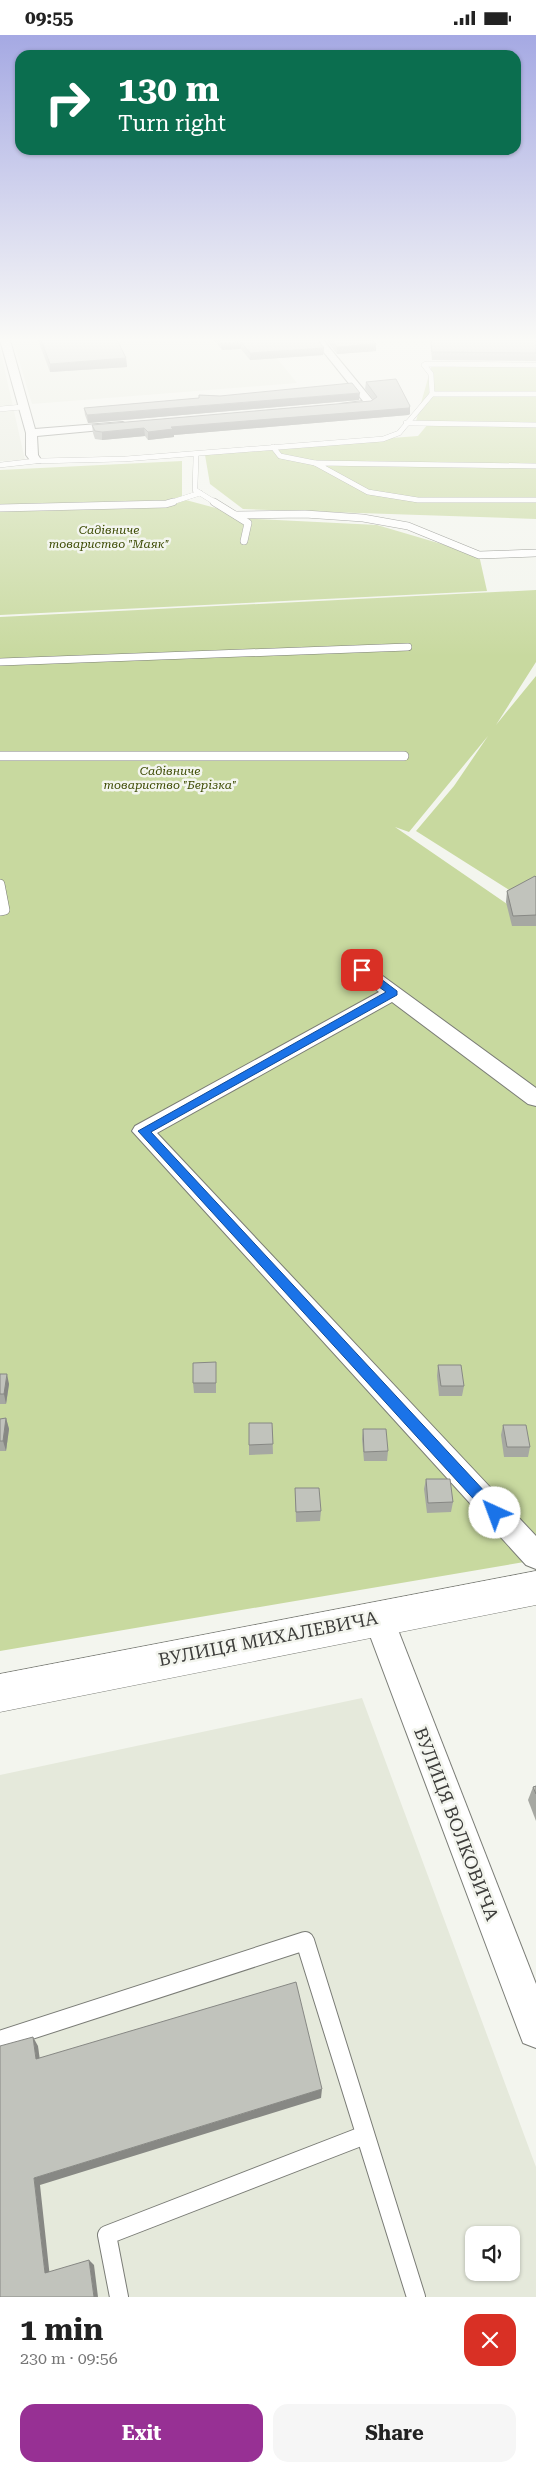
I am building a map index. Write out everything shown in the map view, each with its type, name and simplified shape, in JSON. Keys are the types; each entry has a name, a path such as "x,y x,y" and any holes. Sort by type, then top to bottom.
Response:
{"street":[{"path":"32,446 32,455 36,461"},
{"path":"362,970 536,1099"},
{"path":"393,993 143,1131 536,1557"},
{"name":"ВУЛИЦЯ МИХАЛЕВИЧА","path":"0,1693 536,1587"},
{"name":"ВУЛИЦЯ ВОЛКОВИЧА","path":"378,1617 536,2030"}],"lane":[{"path":"0,465 36,461 125,459 293,446"},
{"path":"273,447 280,456 315,463 536,466"},
{"path":"196,454 195,490 248,523 244,541"},
{"path":"315,463 368,492 418,500 536,500"},
{"path":"0,508 166,504 200,493"},
{"path":"236,515 305,514 364,518 408,526 479,555 536,553"},
{"path":"0,662 112,656 408,647"},
{"path":"0,756 404,756"},
{"path":"0,884 5,910 0,911"},
{"path":"0,2041 305,1941 416,2297"},
{"path":"119,2297 107,2235 365,2135"}],"shaded area":[{"path":"0,446 22,446 25,460 0,461"},
{"path":"362,1698 536,2167 536,2297 0,2297 0,1775"}],"green space":[{"path":"536,446 536,519 243,509 210,484 205,455 273,447"},
{"name":"Садівниче товариство \"Маяк\"","path":"182,461 182,499 257,519 377,525 479,555 487,591 0,615 0,470"},
{"name":"Садівниче товариство \"Берізка\"","path":"536,590 536,662 496,725 536,676 536,907 416,831 454,786 488,736 409,832 395,827 536,924 536,1560 0,1651 0,617"}],"building":[{"path":"535,876 536,915 513,916 507,891"},
{"path":"216,1362 216,1383 193,1383 193,1363"},
{"path":"438,1365 461,1365 464,1386 441,1386"},
{"path":"0,1374 7,1374 4,1394 0,1394"},
{"path":"6,1418 3,1441 0,1441 0,1419"},
{"path":"249,1423 272,1423 273,1444 249,1445"},
{"path":"503,1425 526,1425 530,1447 507,1447"},
{"path":"363,1429 386,1429 388,1451 364,1452"},
{"path":"426,1479 450,1479 453,1502 428,1503"},
{"path":"295,1488 319,1488 321,1511 296,1512"},
{"path":"296,1982 322,2089 34,2178 45,2273 89,2260 94,2297 0,2297 0,2046 33,2037 36,2059"}],"route":[{"path":"362,970 393,993 143,1131 495,1513"}]}
